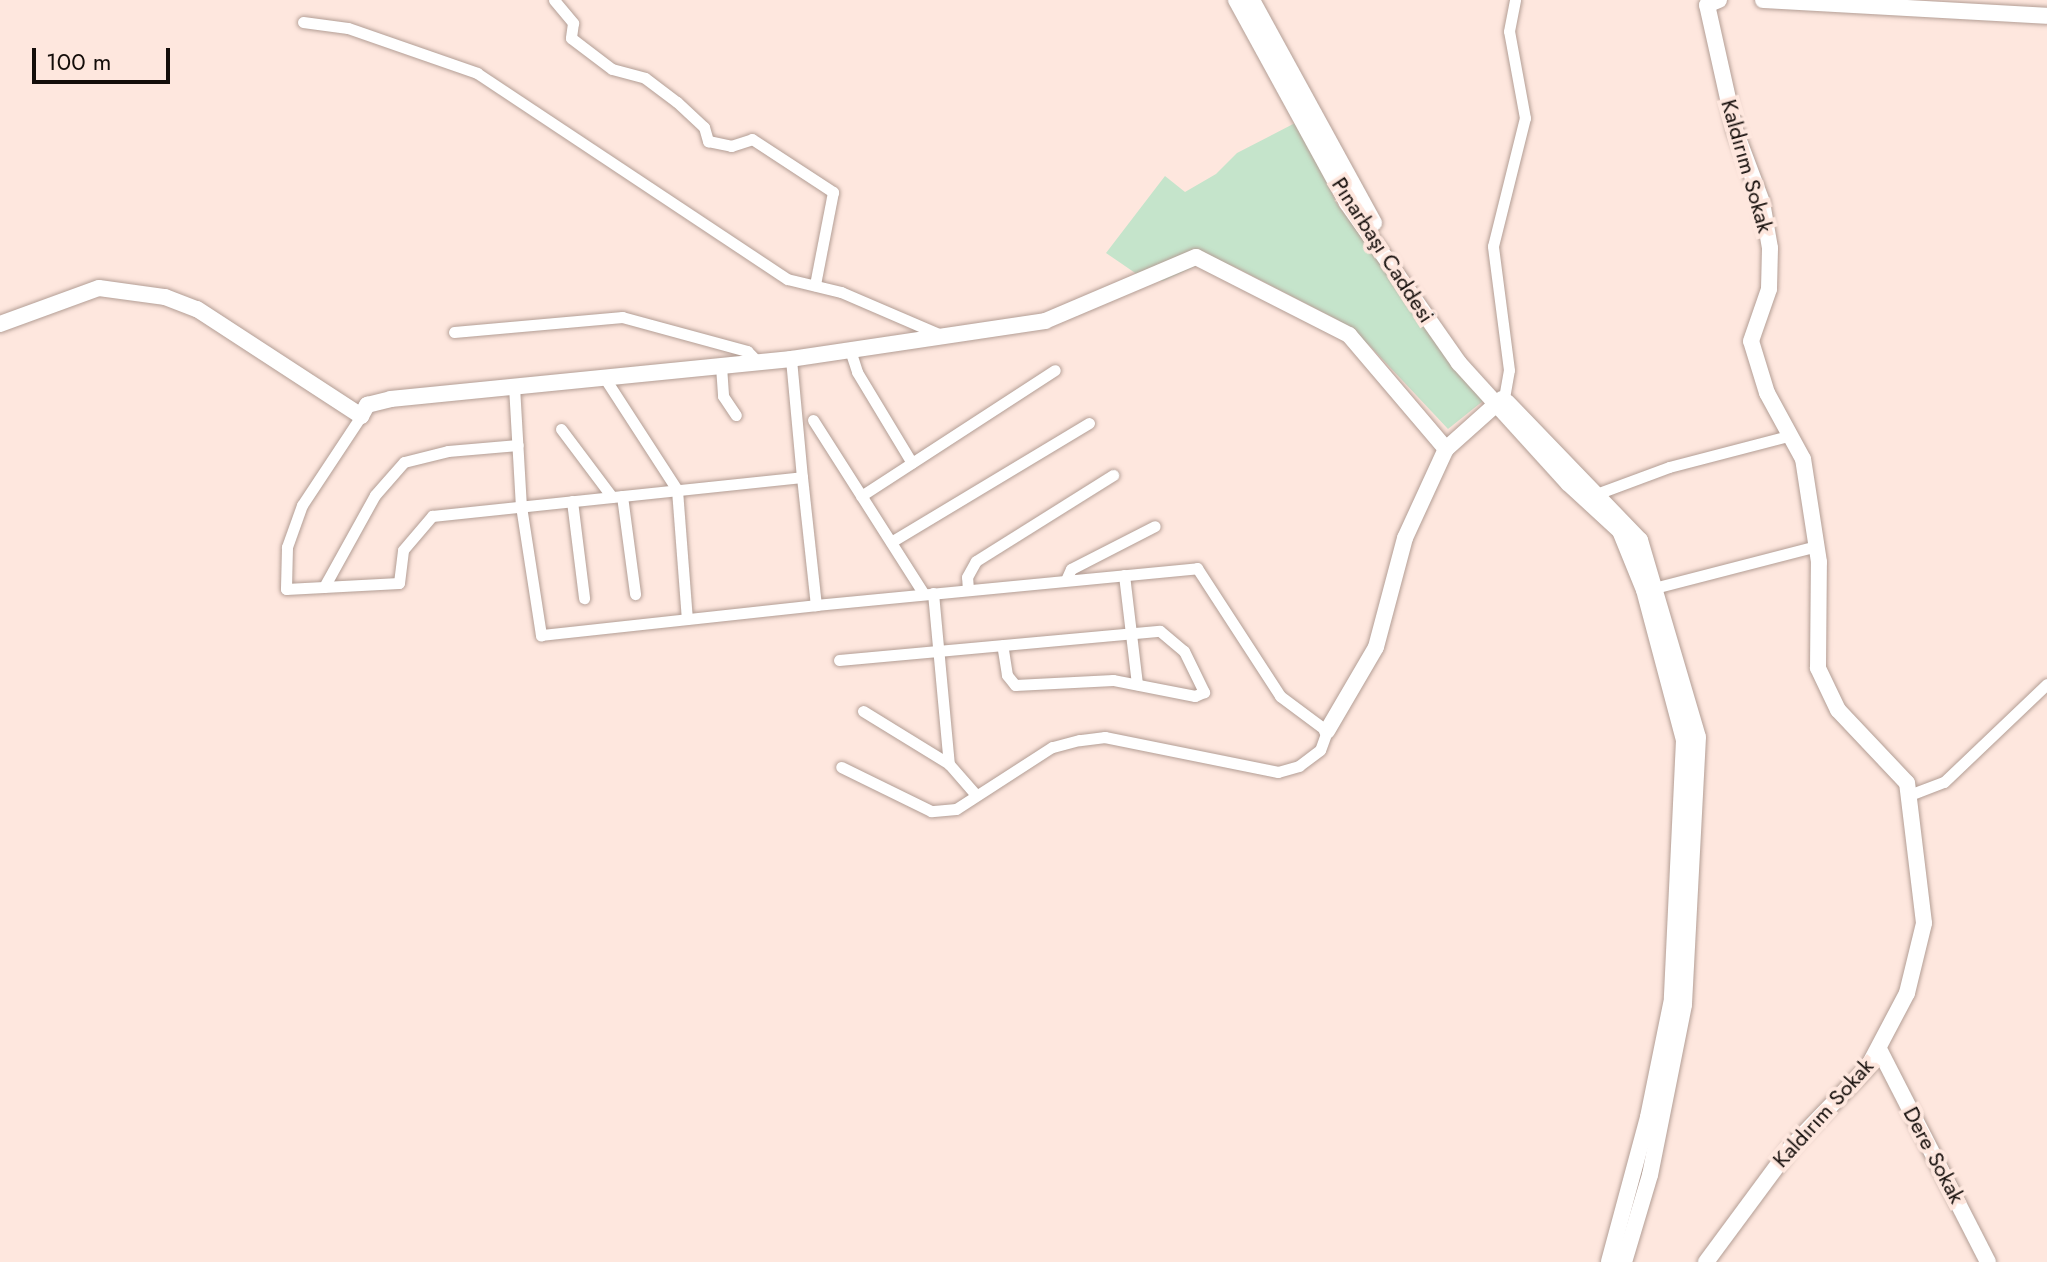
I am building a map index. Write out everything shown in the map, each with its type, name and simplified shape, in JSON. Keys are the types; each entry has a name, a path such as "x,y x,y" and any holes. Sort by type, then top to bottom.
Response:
{"street":[{"path":"554,0 573,23 571,38 612,69 645,78 677,102 704,127 708,141 731,146 752,139 833,192 815,285"},
{"name":"Pınarbaşı Caddesi","path":"1236,0 1347,203 1459,363 1500,402"},
{"path":"1252,0 1382,237 1500,402 1591,496 1640,540 1658,587 1697,734 1699,759 1684,1005 1650,1175 1624,1262"},
{"path":"841,767 931,811 956,809 1052,747 1079,740 1105,737 1278,772 1299,766 1320,750 1327,731 1376,647 1405,538 1446,449 1500,402 1509,370 1493,246 1525,118 1509,31 1515,0"},
{"path":"1763,0 2047,16"},
{"name":"Kaldırım Sokak","path":"1706,1262 1776,1165 1852,1088 1879,1049 1907,993 1923,934 1912,794 1903,774 1838,710 1825,690 1815,634 1816,546 1803,459 1767,393 1751,341 1769,289 1767,226 1735,130 1708,2"},
{"path":"303,22 348,28 477,73 787,279 815,285 898,313 944,336"},
{"path":"802,477 432,516 403,550 399,583 286,589 287,547 302,505 367,405 391,399 791,359 1045,321 1196,257 1349,335 1446,449"},
{"path":"0,324 99,288 165,297 197,309 361,416"},
{"path":"454,332 622,317 747,351 758,362"},
{"path":"850,350 857,372 912,463"},
{"path":"791,359 816,605"},
{"path":"721,366 723,396 736,415"},
{"path":"861,496 1055,370"},
{"path":"604,377 677,490 687,619"},
{"path":"514,386 521,506 541,635 1197,568 1280,696 1327,731"},
{"path":"813,420 928,594 938,652 949,764"},
{"path":"891,542 1089,423"},
{"path":"561,429 617,496 635,594"},
{"path":"1591,496 1792,435"},
{"path":"324,587 375,495 404,462 448,451 518,445"},
{"path":"968,590 967,577 976,561 1113,475"},
{"path":"1591,496 1620,531 1632,552 1684,740 1672,999 1648,1117 1609,1262"},
{"path":"572,501 584,598"},
{"path":"1066,580 1071,569 1155,526"},
{"path":"1658,587 1816,546"},
{"path":"1124,575 1137,684"},
{"path":"839,660 1131,631 1169,635 1184,651 1204,692 1195,696 1137,684 1015,685 1007,675 1002,645"},
{"path":"1912,794 1944,782 2047,684"},
{"path":"863,711 949,764 976,795"},
{"name":"Dere Sokak","path":"1879,1049 1988,1262"}],"green space":[{"path":"1297,122 1337,204 1483,401 1448,429 1370,346 1338,320 1231,265 1203,263 1163,281 1144,279 1106,253 1165,176 1185,192 1216,174 1237,153"}]}
